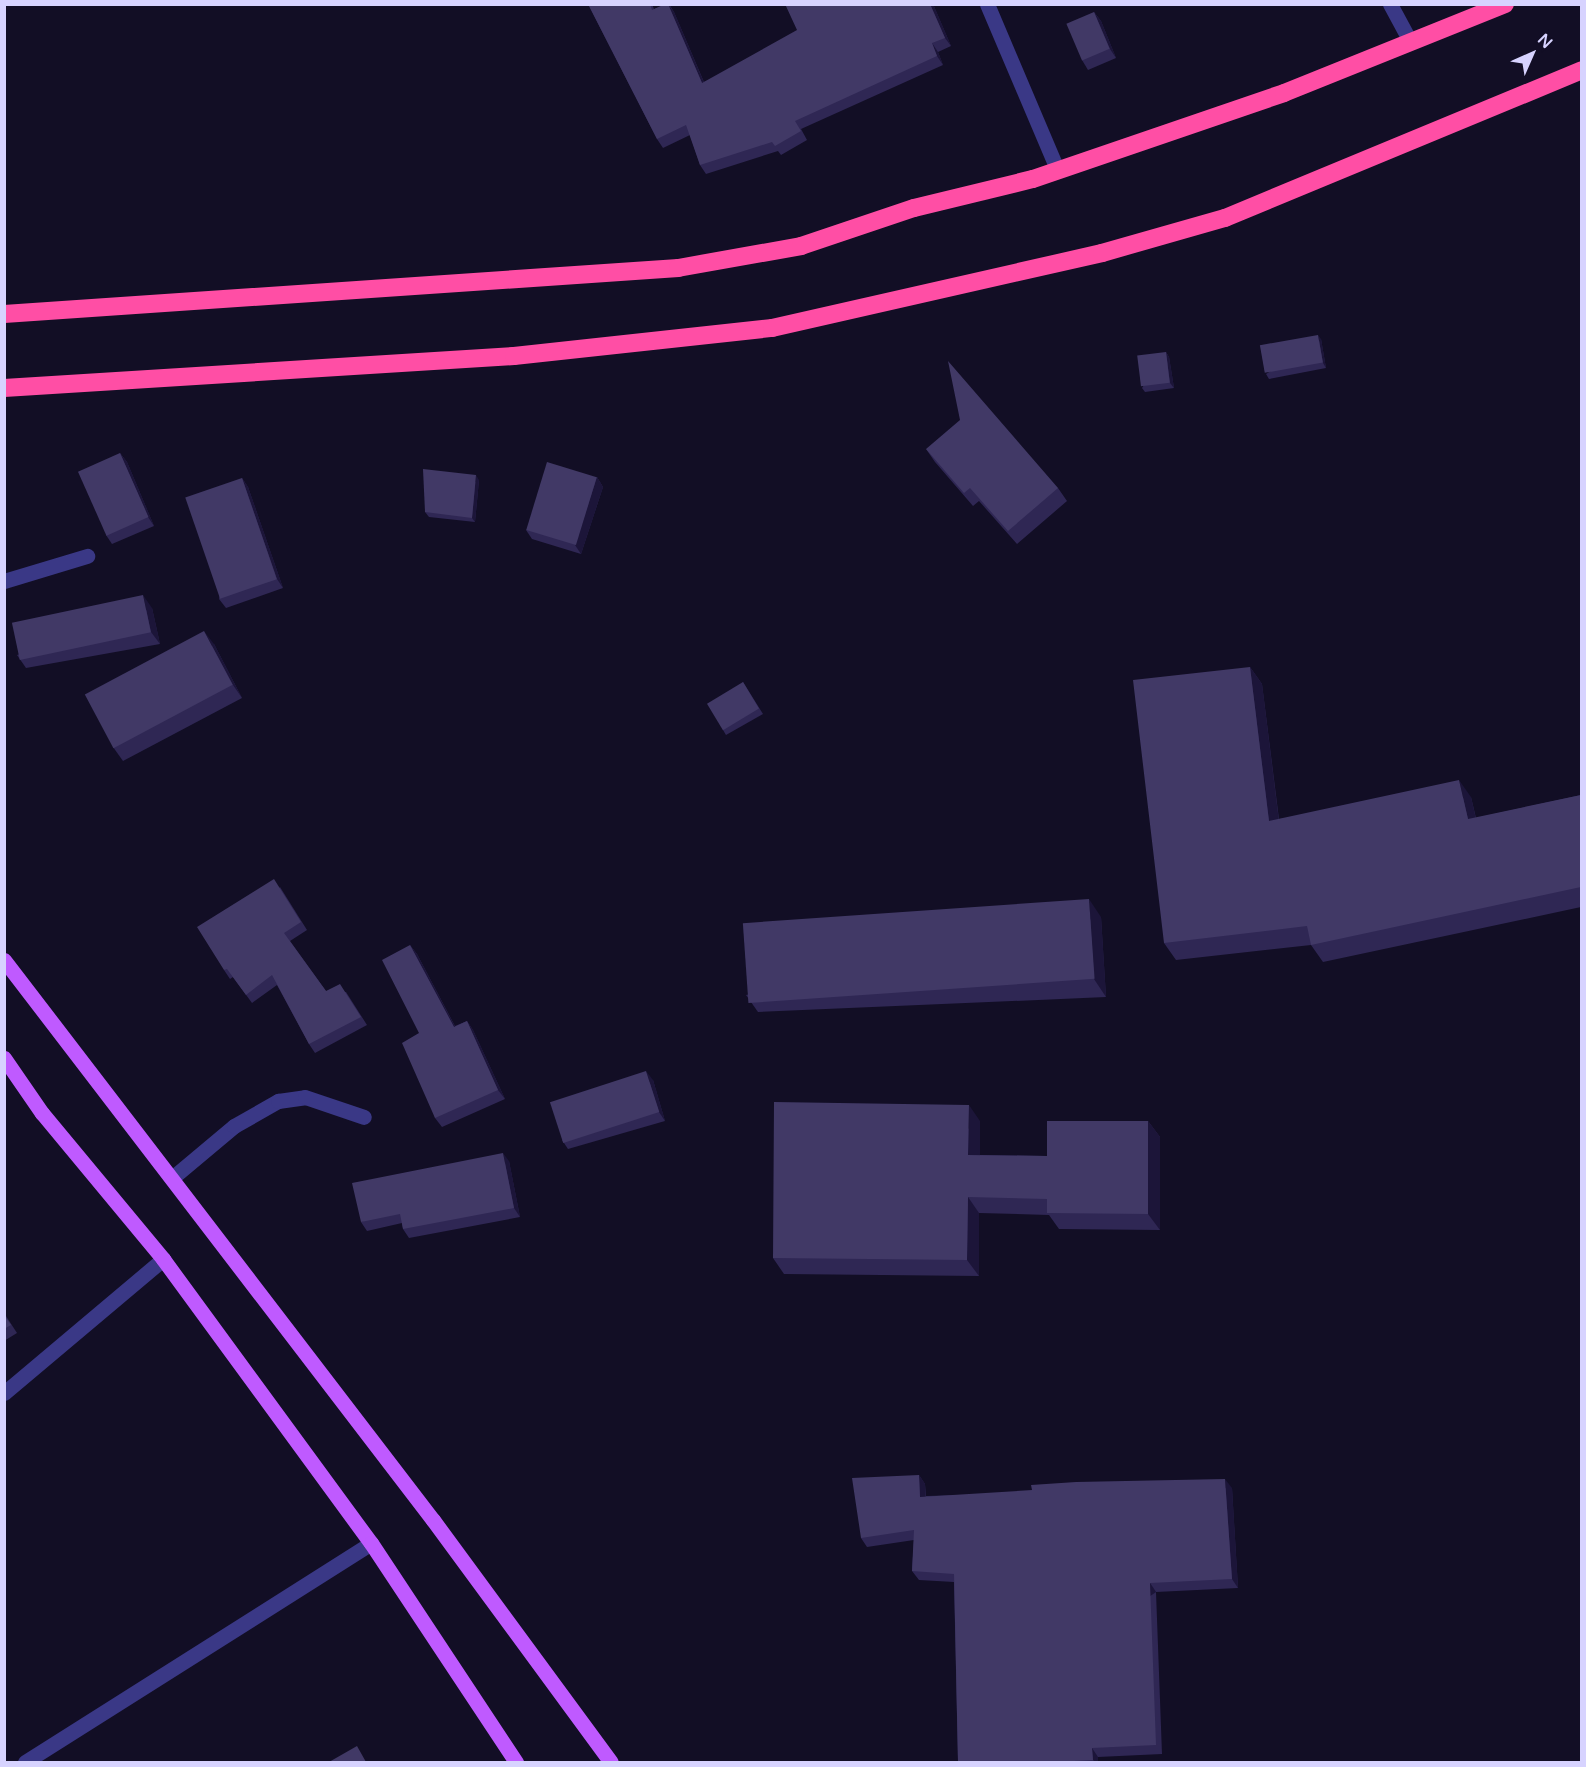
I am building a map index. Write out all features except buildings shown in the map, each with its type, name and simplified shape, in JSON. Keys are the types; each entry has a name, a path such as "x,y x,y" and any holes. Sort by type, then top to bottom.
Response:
{"highway":[{"path":"4,314 678,268 801,246 914,208 1058,171 1284,93 1505,4"},
{"path":"4,388 514,356 772,328 1102,253 1225,218 1581,70"}],"main road":[{"path":"4,960 172,1178 611,1762"},
{"path":"7,1067 163,1260 371,1543 516,1762"}],"street":[{"path":"987,4 1058,171"},
{"path":"1390,4 1410,41"},
{"path":"4,581 87,556"},
{"path":"172,1178 234,1126 278,1101 305,1097 364,1117"},
{"path":"4,1393 163,1260"},
{"path":"25,1762 371,1543"}]}
